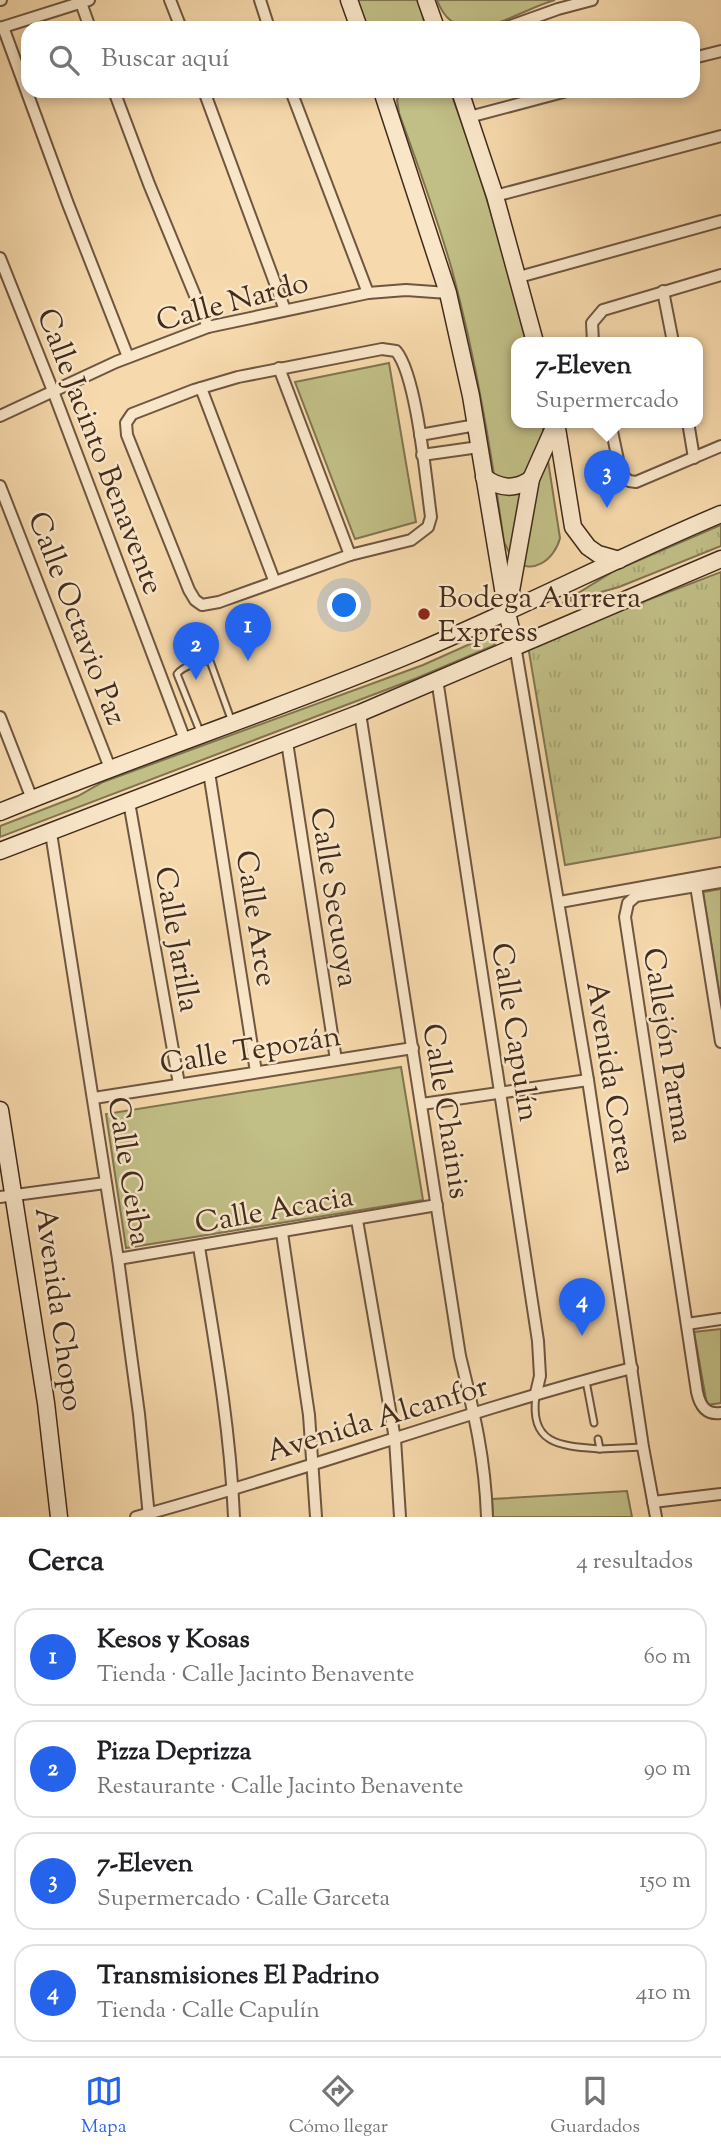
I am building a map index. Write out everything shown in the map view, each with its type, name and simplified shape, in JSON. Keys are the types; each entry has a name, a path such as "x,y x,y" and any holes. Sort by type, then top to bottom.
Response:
{"street":[{"path":"170,0 178,21"},
{"path":"260,0 268,21"},
{"path":"349,0 356,21"},
{"path":"426,0 434,21"},
{"path":"525,21 592,0"},
{"path":"21,78 2,27 83,1 88,21"},
{"path":"700,56 721,51"},
{"path":"28,98 128,357"},
{"path":"117,98 208,327"},
{"path":"207,98 285,310"},
{"path":"294,98 368,293"},
{"path":"384,98 448,293 476,425 507,613 515,645"},
{"path":"462,98 495,196 534,337"},
{"path":"469,117 541,98"},
{"path":"495,196 721,135"},
{"path":"519,277 721,220"},
{"name":"Calle Jacinto Benavente","path":"0,258 193,737"},
{"path":"592,337 591,329 598,313 721,275"},
{"name":"Calle Nardo","path":"0,416 128,357 208,327 368,293 406,290 448,293"},
{"path":"663,291 672,337"},
{"path":"366,351 396,351 405,366 419,435 431,517 428,527 411,540 350,555 209,605 202,605 189,590 127,435 126,423 132,414 141,409 201,388 279,368 366,351"},
{"path":"279,368 350,555"},
{"path":"201,388 274,580"},
{"path":"419,435 476,425"},
{"path":"507,613 531,479 554,428"},
{"path":"557,428 573,527 588,547 598,554 619,560"},
{"path":"611,428 621,474 636,482 721,446"},
{"path":"689,428 694,458"},
{"path":"422,455 479,447"},
{"path":"484,477 502,487 513,487 531,479"},
{"name":"Calle Octavio Paz","path":"0,486 110,768"},
{"path":"0,812 414,653 721,514"},
{"path":"0,851 360,713 721,559"},
{"name":"Avenida Corea","path":"515,645 560,902 656,1517"},
{"name":"Calle Capulín","path":"437,679 538,1341 540,1376 536,1393"},
{"name":"Calle Chainis","path":"360,713 460,1356 483,1457 487,1517"},
{"path":"0,717 32,799"},
{"name":"Calle Secuoya","path":"287,741 336,1060"},
{"name":"Calle Arce","path":"209,772 256,1072"},
{"name":"Calle Jarilla","path":"129,802 179,1084"},
{"name":"Calle Ceiba","path":"51,833 118,1259 139,1414 149,1515"},
{"path":"560,902 721,873"},
{"path":"721,881 696,886 721,1042"},
{"name":"Callejón Parma","path":"696,886 636,896 628,903 625,917 699,1400 708,1413 721,1413"},
{"name":"Calle Tepozán","path":"94,1098 413,1048"},
{"path":"422,1104 588,1080"},
{"name":"Avenida Chopo","path":"0,1110 7,1196 46,1403 59,1517"},
{"path":"7,1196 105,1183"},
{"name":"Calle Acacia","path":"118,1259 437,1205"},
{"path":"357,1220 395,1439 400,1517"},
{"path":"282,1233 301,1354 314,1464 316,1517"},
{"path":"199,1247 226,1404 234,1517"},
{"path":"687,1324 721,1320"},
{"name":"Avenida Alcanfor","path":"136,1517 395,1439 536,1393 632,1368"},
{"path":"653,1502 721,1494"}],"lane":[{"path":"193,737 177,674 179,670 210,661 232,722"},
{"path":"586,1380 594,1423"},
{"path":"536,1393 534,1411 542,1434 548,1440 567,1446 600,1449 643,1447"},
{"path":"598,1439 600,1449"}],"green space":[{"path":"355,0 418,0 424,21 362,21"},
{"path":"437,0 555,0 501,21 453,21 447,17"},
{"path":"452,98 501,247 525,337 511,337 511,428 543,428 560,538 548,559 534,566 519,564 512,558 504,542 476,371 461,303 397,100"},
{"path":"389,363 416,522 355,539 295,382"},
{"path":"721,525 721,546 619,587 562,603 614,571"},
{"path":"721,572 721,837 565,865 528,646"},
{"path":"490,635 495,645 417,678 0,837 0,826 78,796 103,782 423,665"},
{"path":"721,889 721,1003 703,892"},
{"path":"401,1067 423,1200 126,1248 106,1114"},
{"path":"721,1329 721,1403 707,1405 694,1332"},
{"path":"627,1491 632,1517 493,1517 492,1499"}],"place":[{"name":"7-Eleven","path":"607,508"},
{"name":"Bodega Aurrera Express","path":"424,614"},
{"name":"Kesos y Kosas","path":"248,661"},
{"name":"Pizza Deprizza","path":"196,680"},
{"name":"Transmisiones El Padrino","path":"582,1336"}]}
